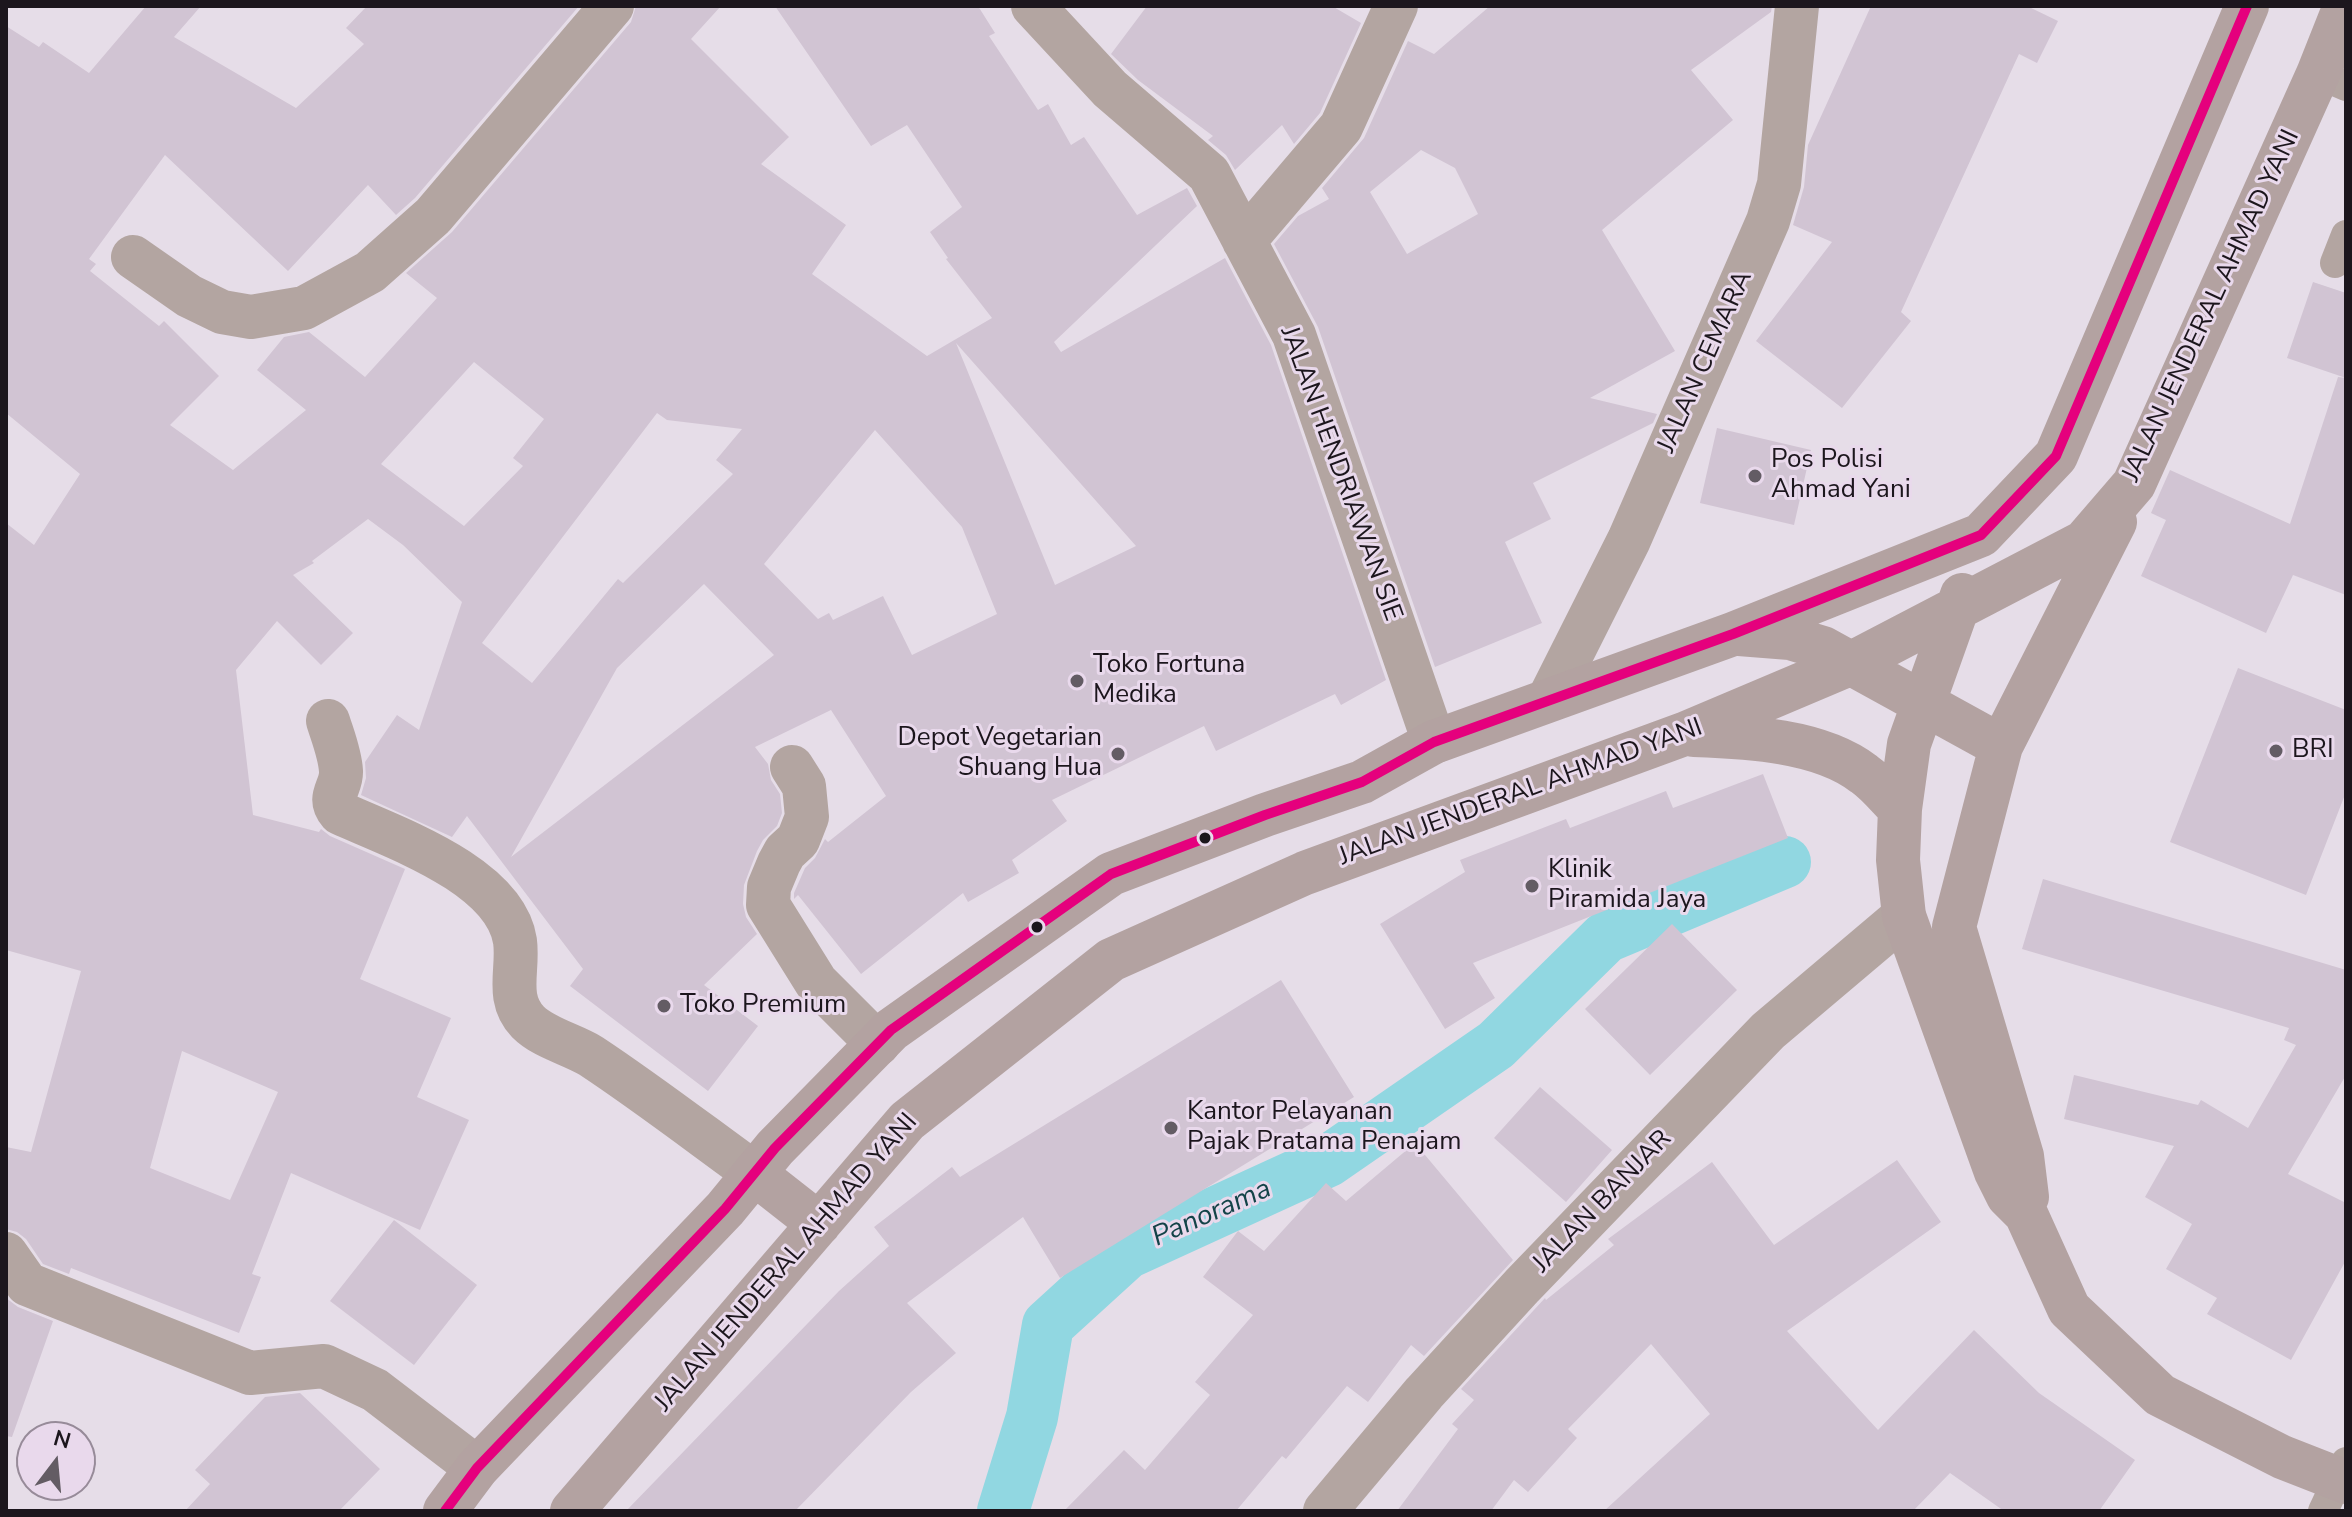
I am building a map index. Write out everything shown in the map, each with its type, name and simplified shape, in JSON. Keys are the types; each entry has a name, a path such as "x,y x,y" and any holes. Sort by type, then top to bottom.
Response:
{"main road":[{"path":"445,1511 477,1468 725,1209 775,1148 891,1030 1111,874 1362,782 1434,742 1733,634 1981,535 2056,456 2247,6"},
{"name":"JALAN JENDERAL AHMAD YANI","path":"572,1511 907,1121 1111,960 1305,873 1684,734 1852,663 2084,542 2134,484 2332,80 2345,6"},
{"path":"2026,1214 2028,1190 2022,1156 1954,927 2001,746 2134,484"},
{"path":"1981,535 1909,744 1900,809 1898,860 1904,916 1996,1172 2008,1196 2026,1214 2069,1309 2160,1395 2338,1483"},
{"path":"1733,634 1790,638 1823,648 2001,746"},
{"path":"1684,734 1753,737 1815,750 1863,773 1900,809"},
{"path":"754,1173 819,1224"}],"street":[{"path":"133,257 189,296 222,312 251,317 304,308 370,272 433,216 612,6"},
{"name":"JALAN HENDRIAWAN SIE","path":"1033,6 1110,89 1209,174 1294,335 1434,742"},
{"path":"1244,241 1341,127 1396,6"},
{"name":"JALAN CEMARA","path":"1549,699 1629,540 1768,221 1779,184 1797,6"},
{"path":"328,721 342,775 334,805 340,813 423,850 466,874 489,895 510,925 515,938 517,964 513,992 517,1007 525,1019 536,1030 589,1055 754,1173"},
{"path":"792,767 804,786 807,817 798,840 779,863 769,887 768,905 816,982 878,1044"},
{"name":"JALAN BANJAR","path":"1325,1511 1424,1393 1522,1286 1768,1031 1904,916"},
{"path":"6,1254 27,1284 250,1373 324,1366 375,1390 477,1468"}],"lane":[{"path":"2335,263 2346,235"}],"building":[{"path":"146,6 201,6 174,37 296,108 364,44 346,28 367,6 579,6 415,198 396,215 368,185 288,271 165,155 89,259 96,264 90,271 159,326 164,321 219,376 170,425 233,470 306,410 257,370 284,337 309,332 365,377 437,298 406,273 452,232 631,22 636,6 721,6 691,39 789,137 761,164 846,225 812,274 927,356 992,318 946,259 930,232 962,207 907,125 871,146 775,6 978,6 995,33 989,36 1038,110 1048,104 1071,145 1084,137 1137,215 1187,188 1197,206 1054,342 1061,352 1225,258 1271,345 1386,680 1341,705 1335,694 1216,751 1204,726 1052,800 1067,821 1012,860 1019,873 968,902 963,893 861,974 798,895 794,899 794,893 805,868 815,858 825,839 828,842 886,796 831,710 755,747 768,764 771,780 780,794 782,813 777,826 757,851 744,885 746,917 757,934 704,985 758,1026 708,1091 570,986 583,969 467,816 452,837 361,795 366,778 365,762 397,715 419,730 462,602 403,545 368,519 312,561 314,563 293,575 353,633 321,665 277,621 236,670 253,815 319,832 321,829 330,836 405,869 360,979 451,1018 417,1097 469,1120 420,1230 291,1173 252,1274 261,1277 239,1333 71,1268 69,1274 43,1264 26,1239 6,1229 6,1147 31,1152 81,971 6,950 6,523 34,545 80,474 6,413 6,26 39,47 43,42 89,73","holes":["956,343 1136,546 1055,585","474,362 544,419 513,458 523,466 464,526 381,464","657,413 667,420 742,429 716,460 733,474 623,583 618,579 532,683 482,643","875,430 962,527 997,614 912,655 883,596 833,620 829,613 818,619 764,564","704,584 774,655 511,857 617,668","182,1051 278,1092 230,1200 150,1168"]},
{"path":"1147,6 1332,6 1361,23 1320,113 1294,144 1282,125 1235,170 1226,155 1208,140 1213,136 1138,80 1111,54"},
{"path":"1490,6 1772,6 1771,12 1691,70 1733,120 1602,230 1675,351 1590,398 1657,414 1653,423 1533,483 1551,519 1505,542 1542,623 1435,667 1318,327 1274,244 1298,216 1329,199 1322,188 1364,138 1408,41 1434,54","holes":["1421,150 1455,168 1478,214 1407,254 1370,192"]},
{"path":"1871,6 2027,6 2058,21 2037,63 2019,54 1901,312 1911,321 1842,408 1756,341 1832,242 1793,225 1804,187 1808,145"},
{"path":"2313,282 2346,293 2346,378 2287,358"},
{"path":"2338,377 2346,378 2346,595 2293,575 2266,633 2141,576 2166,520 2151,513 2170,470 2290,524"},
{"name":"Pos Polisi Ahmad Yani","path":"1717,428 1811,450 1794,525 1700,503"},
{"name":"BRI","path":"2238,668 2346,710 2346,792 2306,895 2170,842"},
{"path":"1763,774 1788,838 1473,963 1495,998 1445,1029 1380,924 1465,872 1460,860 1566,819 1570,828 1666,791 1673,808"},
{"path":"2043,879 2346,970 2346,1075 2288,1174 2346,1203 2346,1260 2291,1360 2207,1314 2217,1298 2166,1269 2192,1224 2145,1197 2174,1146 2064,1119 2074,1075 2198,1105 2201,1100 2248,1128 2296,1045 2284,1040 2289,1028 2022,949"},
{"path":"1672,924 1737,990 1650,1075 1585,1009"},
{"path":"1281,980 1354,1097 1060,1278 1023,1217 907,1303 956,1353 911,1392 795,1511 626,1511 839,1291 889,1246 874,1227 952,1167 960,1177"},
{"path":"1540,1087 1612,1150 1566,1202 1494,1138"},
{"path":"1415,1143 1513,1260 1424,1356 1411,1345 1368,1402 1347,1386 1286,1459 1282,1456 1236,1511 1064,1511 1124,1450 1145,1470 1210,1395 1195,1382 1253,1315 1203,1277 1238,1231 1264,1251 1326,1183 1346,1201"},
{"path":"1897,1160 1941,1222 1787,1331 1878,1430 1974,1330 2039,1393 2135,1460 2099,1511 2004,1511 1950,1473 1913,1511 1604,1511 1710,1414 1651,1344 1568,1429 1577,1438 1528,1492 1514,1480 1491,1511 1397,1511 1458,1429 1452,1424 1474,1400 1461,1389 1545,1298 1614,1245 1608,1239 1712,1162 1774,1245"},
{"path":"394,1220 477,1285 414,1365 330,1301"},
{"path":"6,1298 18,1307 53,1321 12,1437 6,1436"},
{"path":"300,1393 380,1469 339,1511 185,1511 210,1484 195,1470 265,1397"}],"waterway":[{"name":"Panorama","path":"1003,1511 1032,1417 1048,1325 1127,1253 1328,1161 1496,1045 1606,937 1785,862"}],"transit line":[{"path":"445,1511 477,1468 725,1209 775,1148 891,1030 1111,874 1362,782 1434,742 1733,634 1981,535 2056,456 2247,6"}],"place":[{"name":"Pos Polisi Ahmad Yani","path":"1755,476"},
{"name":"Toko Fortuna Medika","path":"1077,681"},
{"name":"BRI","path":"2276,751"},
{"name":"Depot Vegetarian Shuang Hua","path":"1118,754"},
{"name":"Klinik Piramida Jaya","path":"1532,886"},
{"name":"Toko Premium","path":"664,1006"},
{"name":"Kantor Pelayanan Pajak Pratama Penajam","path":"1171,1128"}]}
